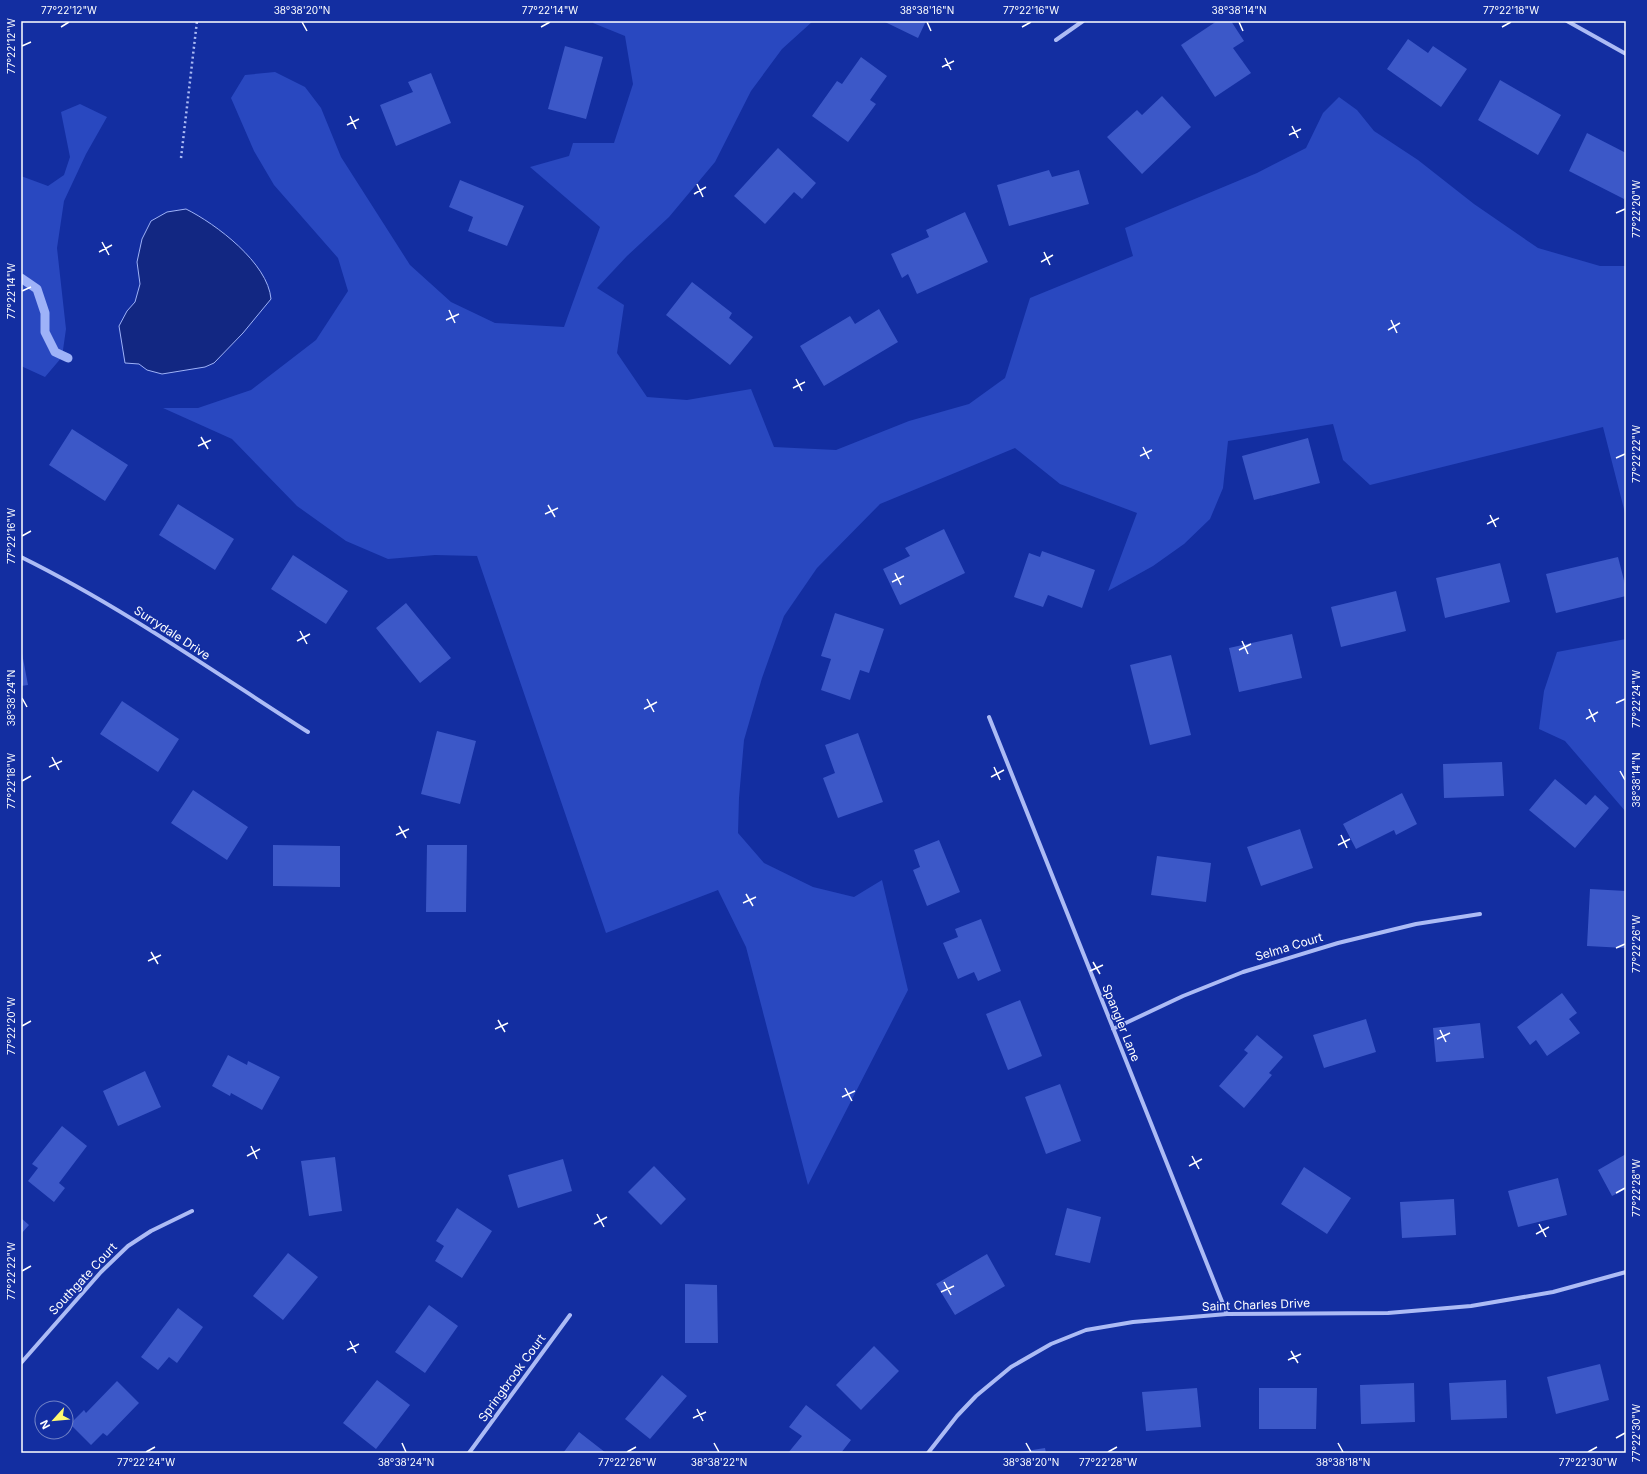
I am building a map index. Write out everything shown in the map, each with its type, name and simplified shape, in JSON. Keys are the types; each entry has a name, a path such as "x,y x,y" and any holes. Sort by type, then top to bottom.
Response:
{"street":[{"path":"1056,40 1084,21"},
{"path":"1567,21 1626,54"},
{"name":"Surrydale Drive","path":"21,557 115,608 308,732"},
{"name":"Spangler Lane","path":"989,717 1227,1314"},
{"name":"Selma Court","path":"1113,1029 1183,996 1244,972 1338,943 1409,926 1480,914"},
{"name":"Southgate Court","path":"21,1363 101,1272 128,1246 151,1231 192,1211"},
{"name":"Saint Charles Drive","path":"928,1453 957,1416 976,1396 1012,1367 1051,1344 1086,1330 1125,1324 1227,1314 1388,1313 1471,1306 1553,1292 1626,1272"},
{"name":"Springbrook Court","path":"469,1453 570,1315"}],"path":[{"path":"181,158 196,21"}],"shaded area":[{"path":"594,21 813,21 782,49 751,91 715,162 669,217 627,256 597,288 624,305 617,353 647,397 687,400 751,389 774,447 836,450 909,421 969,404 1005,378 1030,298 1133,256 1125,228 1257,173 1306,148 1323,113 1339,97 1357,110 1374,131 1418,160 1474,204 1538,248 1600,266 1626,266 1626,517 1603,427 1370,485 1343,460 1333,424 1228,441 1223,488 1210,519 1184,544 1153,566 1108,591 1137,513 1060,484 1015,448 880,504 817,568 784,616 762,678 744,740 739,798 738,833 764,863 813,887 854,897 882,880 908,990 808,1185 746,947 718,890 606,933 477,556 435,555 388,559 346,541 297,506 232,439 163,408 198,408 251,390 316,340 348,291 338,258 274,185 254,151 231,98 245,75 275,72 305,87 321,108 341,157 410,265 451,302 495,323 564,327 600,227 530,167 569,156 573,143 614,143 633,84 625,36 593,23"},
{"path":"80,104 107,117 86,154 64,201 57,248 66,329 62,357 45,377 21,366 21,176 48,186 64,175 70,157 61,112"},
{"path":"186,209 212,224 239,246 261,272 268,285 271,299 243,333 214,363 205,367 162,374 147,370 139,364 125,363 119,326 127,311 135,302 140,284 137,262 142,239 151,221 167,212"},
{"path":"1626,639 1626,812 1565,741 1539,729 1544,691 1557,652"}],"building":[{"path":"885,21 926,21 918,38"},
{"path":"1217,21 1231,21 1244,41 1233,48 1251,73 1215,97 1181,45"},
{"path":"1408,39 1428,53 1433,46 1467,69 1441,107 1387,69"},
{"path":"565,46 603,57 586,119 548,109"},
{"path":"861,57 887,76 870,100 876,104 848,142 812,116 837,81 842,84"},
{"path":"431,73 451,123 396,146 380,105 413,92 408,82"},
{"path":"1500,80 1561,115 1538,155 1478,120"},
{"path":"1162,96 1191,127 1142,174 1107,137 1137,110 1142,115"},
{"path":"1587,133 1626,153 1626,195 1624,199 1569,171"},
{"path":"778,148 816,183 802,199 794,192 765,224 734,196"},
{"path":"1049,170 1052,177 1079,170 1089,204 1009,226 997,185"},
{"path":"460,180 524,206 507,246 468,231 473,217 449,207"},
{"path":"965,212 988,262 917,294 908,274 902,278 891,254 929,237 926,230"},
{"path":"692,282 732,313 729,318 753,337 730,365 666,315"},
{"path":"879,309 898,342 824,386 800,346 850,316 855,324"},
{"path":"72,429 128,465 105,501 49,465"},
{"path":"1308,438 1320,483 1254,500 1242,456"},
{"path":"178,504 234,539 215,570 159,535"},
{"path":"944,529 965,573 900,605 883,569 910,556 905,548"},
{"path":"1042,551 1095,570 1082,608 1048,595 1043,607 1014,597 1029,553 1040,557"},
{"path":"293,555 348,591 326,624 271,589"},
{"path":"1618,557 1626,588 1626,596 1556,613 1546,574"},
{"path":"1500,563 1510,602 1445,618 1436,578"},
{"path":"1396,591 1406,631 1341,647 1331,607"},
{"path":"406,603 451,658 420,683 376,628"},
{"path":"835,613 884,629 869,673 860,670 850,700 821,690 831,659 821,656"},
{"path":"1292,634 1302,678 1239,692 1229,648"},
{"path":"21,648 28,685 21,686"},
{"path":"1171,655 1191,735 1150,745 1130,665"},
{"path":"122,701 179,739 158,772 100,734"},
{"path":"437,731 476,741 460,804 421,794"},
{"path":"858,733 883,802 838,818 823,778 835,773 825,745"},
{"path":"1502,762 1504,796 1444,798 1443,764"},
{"path":"1555,779 1586,805 1595,795 1609,808 1575,848 1529,810"},
{"path":"193,790 248,827 227,860 171,823"},
{"path":"1402,793 1417,824 1396,835 1394,830 1356,849 1343,824"},
{"path":"1300,829 1313,868 1261,886 1247,847"},
{"path":"939,840 960,892 927,906 913,870 920,867 914,850"},
{"path":"273,845 340,846 340,887 273,886"},
{"path":"427,845 467,845 466,912 426,912"},
{"path":"1157,856 1211,863 1206,902 1151,895"},
{"path":"1590,889 1626,891 1625,948 1587,946"},
{"path":"981,919 1001,971 978,981 974,972 958,979 943,943 958,937 955,929"},
{"path":"1562,993 1577,1013 1569,1019 1580,1033 1547,1056 1536,1040 1530,1045 1517,1027"},
{"path":"1020,1000 1042,1056 1008,1070 986,1014"},
{"path":"1366,1019 1376,1052 1324,1068 1313,1035"},
{"path":"1480,1023 1484,1058 1436,1062 1433,1028"},
{"path":"1257,1035 1283,1057 1269,1073 1272,1075 1244,1108 1219,1086 1248,1053 1244,1050"},
{"path":"228,1055 247,1065 248,1061 280,1077 262,1110 231,1093 230,1096 212,1086"},
{"path":"145,1071 161,1107 118,1126 103,1091"},
{"path":"1060,1084 1081,1141 1046,1154 1025,1097"},
{"path":"62,1126 87,1146 59,1183 65,1188 54,1202 28,1181 38,1168 32,1164"},
{"path":"1626,1154 1626,1189 1612,1196 1598,1170"},
{"path":"335,1157 342,1211 309,1216 301,1161"},
{"path":"563,1159 572,1191 518,1208 508,1175"},
{"path":"654,1166 686,1199 661,1225 628,1192"},
{"path":"1304,1167 1351,1198 1327,1234 1281,1204"},
{"path":"1558,1178 1567,1215 1518,1227 1508,1191"},
{"path":"1454,1199 1456,1235 1402,1238 1400,1202"},
{"path":"457,1208 492,1231 462,1278 435,1261 444,1246 436,1241"},
{"path":"1067,1208 1101,1217 1090,1263 1055,1255"},
{"path":"21,1218 29,1225 21,1234"},
{"path":"288,1253 318,1277 283,1320 253,1296"},
{"path":"987,1254 1005,1286 955,1315 936,1284"},
{"path":"685,1284 717,1285 718,1343 685,1343"},
{"path":"429,1305 458,1326 425,1373 395,1352"},
{"path":"178,1308 203,1327 177,1363 169,1357 158,1370 141,1357"},
{"path":"874,1346 899,1371 861,1410 836,1385"},
{"path":"1600,1364 1609,1400 1556,1414 1547,1377"},
{"path":"662,1375 687,1396 650,1439 625,1419"},
{"path":"377,1380 410,1405 376,1449 343,1423"},
{"path":"1506,1380 1507,1418 1451,1420 1449,1383"},
{"path":"117,1381 139,1403 107,1436 103,1433 91,1445 74,1428 74,1420 84,1410 86,1413"},
{"path":"1414,1383 1415,1422 1361,1424 1360,1385"},
{"path":"1197,1388 1201,1427 1146,1431 1142,1392"},
{"path":"1259,1388 1317,1388 1316,1429 1259,1429"},
{"path":"806,1405 851,1440 841,1453 788,1453 802,1436 789,1427"},
{"path":"579,1432 606,1453 563,1453"},
{"path":"1045,1448 1046,1453 1020,1453 1020,1452"}],"waterway":[{"path":"21,278 37,289 45,313 45,332 55,352 68,358"}]}
